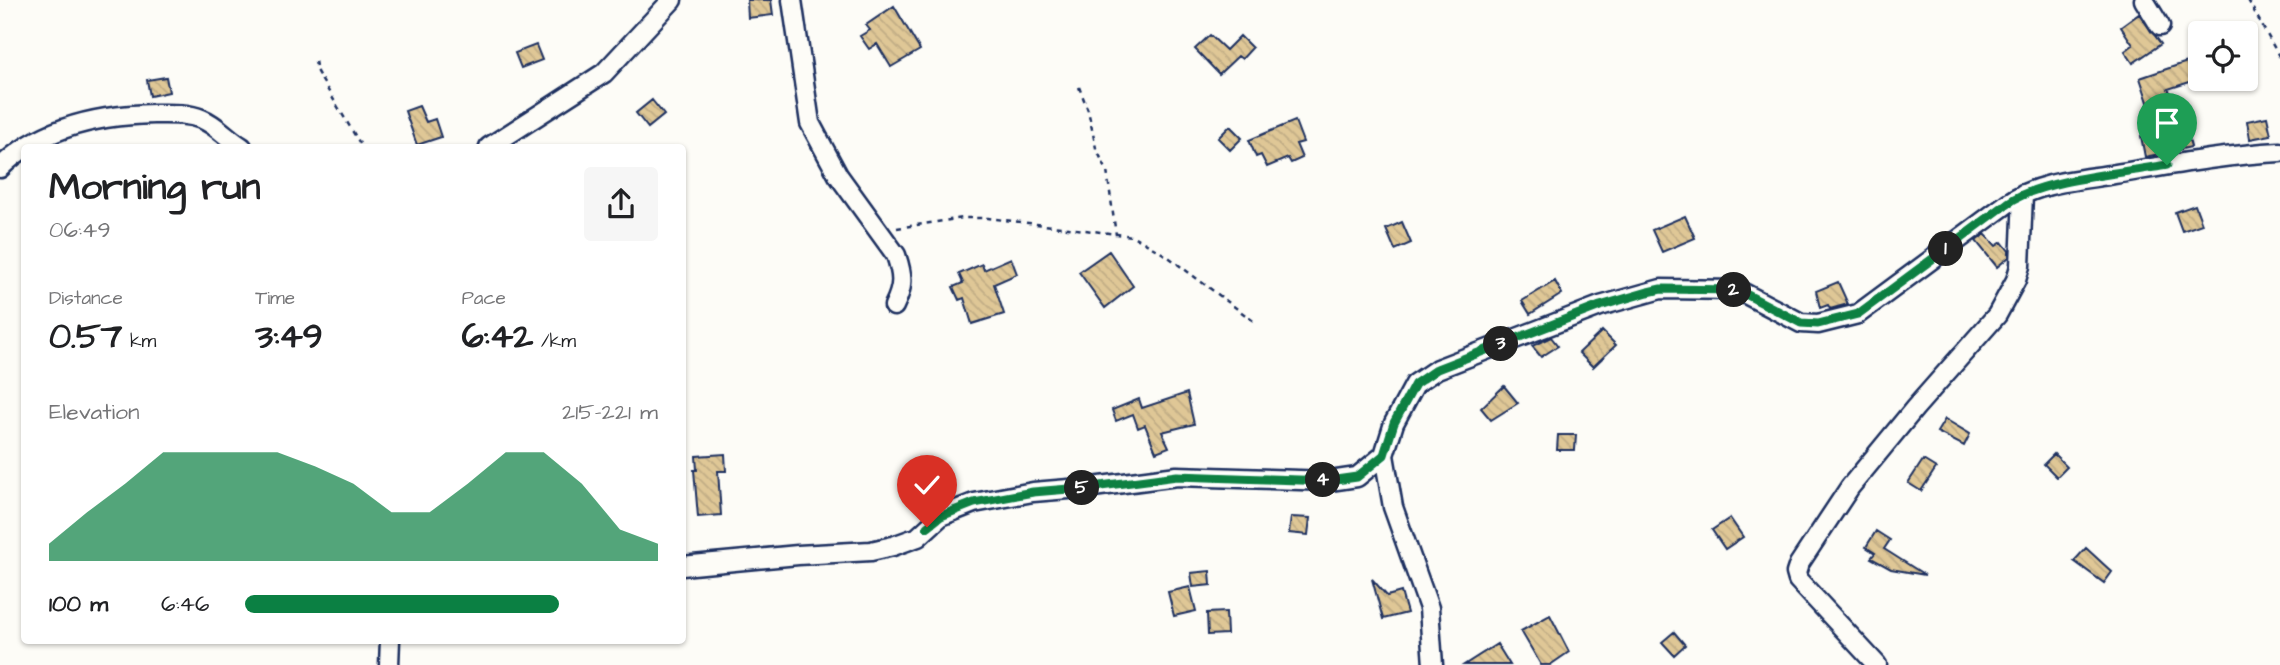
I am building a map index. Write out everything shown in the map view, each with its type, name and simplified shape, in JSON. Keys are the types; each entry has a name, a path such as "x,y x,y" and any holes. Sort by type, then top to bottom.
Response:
{"street":[{"path":"494,144 604,73 672,0"},
{"path":"792,0 810,124 838,175 896,255 901,270 902,290 894,306"},
{"path":"2144,0 2160,26"},
{"path":"30,144 88,121 123,116 186,115 211,124 237,144"},
{"path":"0,168 21,150"},
{"path":"1433,665 1429,608 1393,507 1384,455 1394,423 1415,384 1437,369 1600,306 1661,289 1738,290 1801,323 1833,322 1858,314 2023,194 2049,186 2167,165 2236,154 2280,152"},
{"path":"1877,665 1798,580 1796,573 1799,564 1850,487 1997,315 2016,280 2020,266 2023,194"},
{"path":"686,566 882,549 918,537 941,516 974,503 1033,492 1177,476 1329,481 1357,477 1384,455"},
{"path":"389,665 390,644"}],"path":[{"path":"2248,0 2280,58"},
{"path":"315,61 317,72 360,144"},
{"path":"1079,87 1088,110 1096,148 1107,171 1116,236"},
{"path":"880,232 915,224 988,218 1133,236 1144,241 1256,323"}],"building":[{"path":"747,0 771,0 773,15 748,18"},
{"path":"894,6 920,50 891,67 877,44 869,49 860,36 870,30 866,25"},
{"path":"2139,14 2161,44 2133,63 2125,51 2133,45 2121,27"},
{"path":"1210,35 1226,50 1240,36 1252,48 1242,59 1238,56 1219,74 1195,49"},
{"path":"536,45 542,60 521,68 515,53"},
{"path":"2188,62 2188,83 2168,89 2172,95 2151,111 2140,78"},
{"path":"166,77 169,92 150,96 147,80"},
{"path":"652,100 664,115 648,128 636,113"},
{"path":"419,106 426,122 435,119 441,137 417,144 405,111"},
{"path":"2267,117 2271,135 2250,139 2247,121"},
{"path":"2184,119 2191,147 2145,157 2141,136 2146,135 2144,129"},
{"path":"1295,121 1303,142 1296,144 1302,158 1291,163 1288,158 1267,167 1261,155 1256,157 1249,140"},
{"path":"1230,126 1242,138 1230,150 1218,138"},
{"path":"2195,205 2202,224 2182,231 2175,212"},
{"path":"1685,216 1695,238 1662,252 1652,230"},
{"path":"1402,222 1411,243 1395,250 1386,229"},
{"path":"1985,234 1996,246 2002,242 2009,251 2009,257 1997,267 1976,241"},
{"path":"1109,251 1133,286 1105,308 1079,272"},
{"path":"1011,258 1017,274 994,284 1004,314 972,324 964,298 959,300 953,287 963,283 959,274 982,264 984,270"},
{"path":"1555,281 1562,294 1530,314 1522,301"},
{"path":"1838,282 1848,304 1830,309 1828,305 1820,308 1816,291"},
{"path":"1602,331 1616,345 1593,367 1579,353"},
{"path":"1551,337 1558,346 1541,357 1532,346"},
{"path":"1504,386 1518,403 1491,420 1481,408"},
{"path":"1187,393 1194,424 1162,432 1169,447 1156,452 1145,425 1138,428 1133,414 1116,421 1112,410 1139,399 1142,408"},
{"path":"1945,419 1970,434 1964,446 1937,432"},
{"path":"1558,435 1576,435 1575,450 1557,450"},
{"path":"725,454 726,471 718,471 721,515 698,517 694,470 697,470 696,456"},
{"path":"2054,454 2067,467 2057,477 2044,464"},
{"path":"1923,460 1936,468 1921,491 1908,483"},
{"path":"1291,517 1310,518 1308,535 1289,533"},
{"path":"1730,518 1743,537 1725,549 1712,530"},
{"path":"1876,531 1890,540 1884,549 1925,575 1891,569 1871,558 1875,553 1866,547"},
{"path":"2086,548 2112,572 2104,583 2074,561"},
{"path":"1210,571 1211,585 1193,587 1191,573"},
{"path":"1372,579 1387,596 1401,592 1407,613 1383,619"},
{"path":"1190,587 1196,611 1174,616 1168,592"},
{"path":"1226,612 1227,634 1208,635 1207,613"},
{"path":"1550,615 1569,652 1550,665 1541,665 1521,631"},
{"path":"1674,632 1685,645 1674,655 1662,642"},
{"path":"1497,644 1510,665 1464,665"}],"route":[{"path":"927,527 941,516 974,503 1033,492 1177,476 1329,481 1357,477 1384,455 1394,423 1415,384 1437,369 1538,329 1600,306 1661,289 1738,290 1801,323 1833,322 1858,314 2023,194 2049,186 2167,165"}]}
